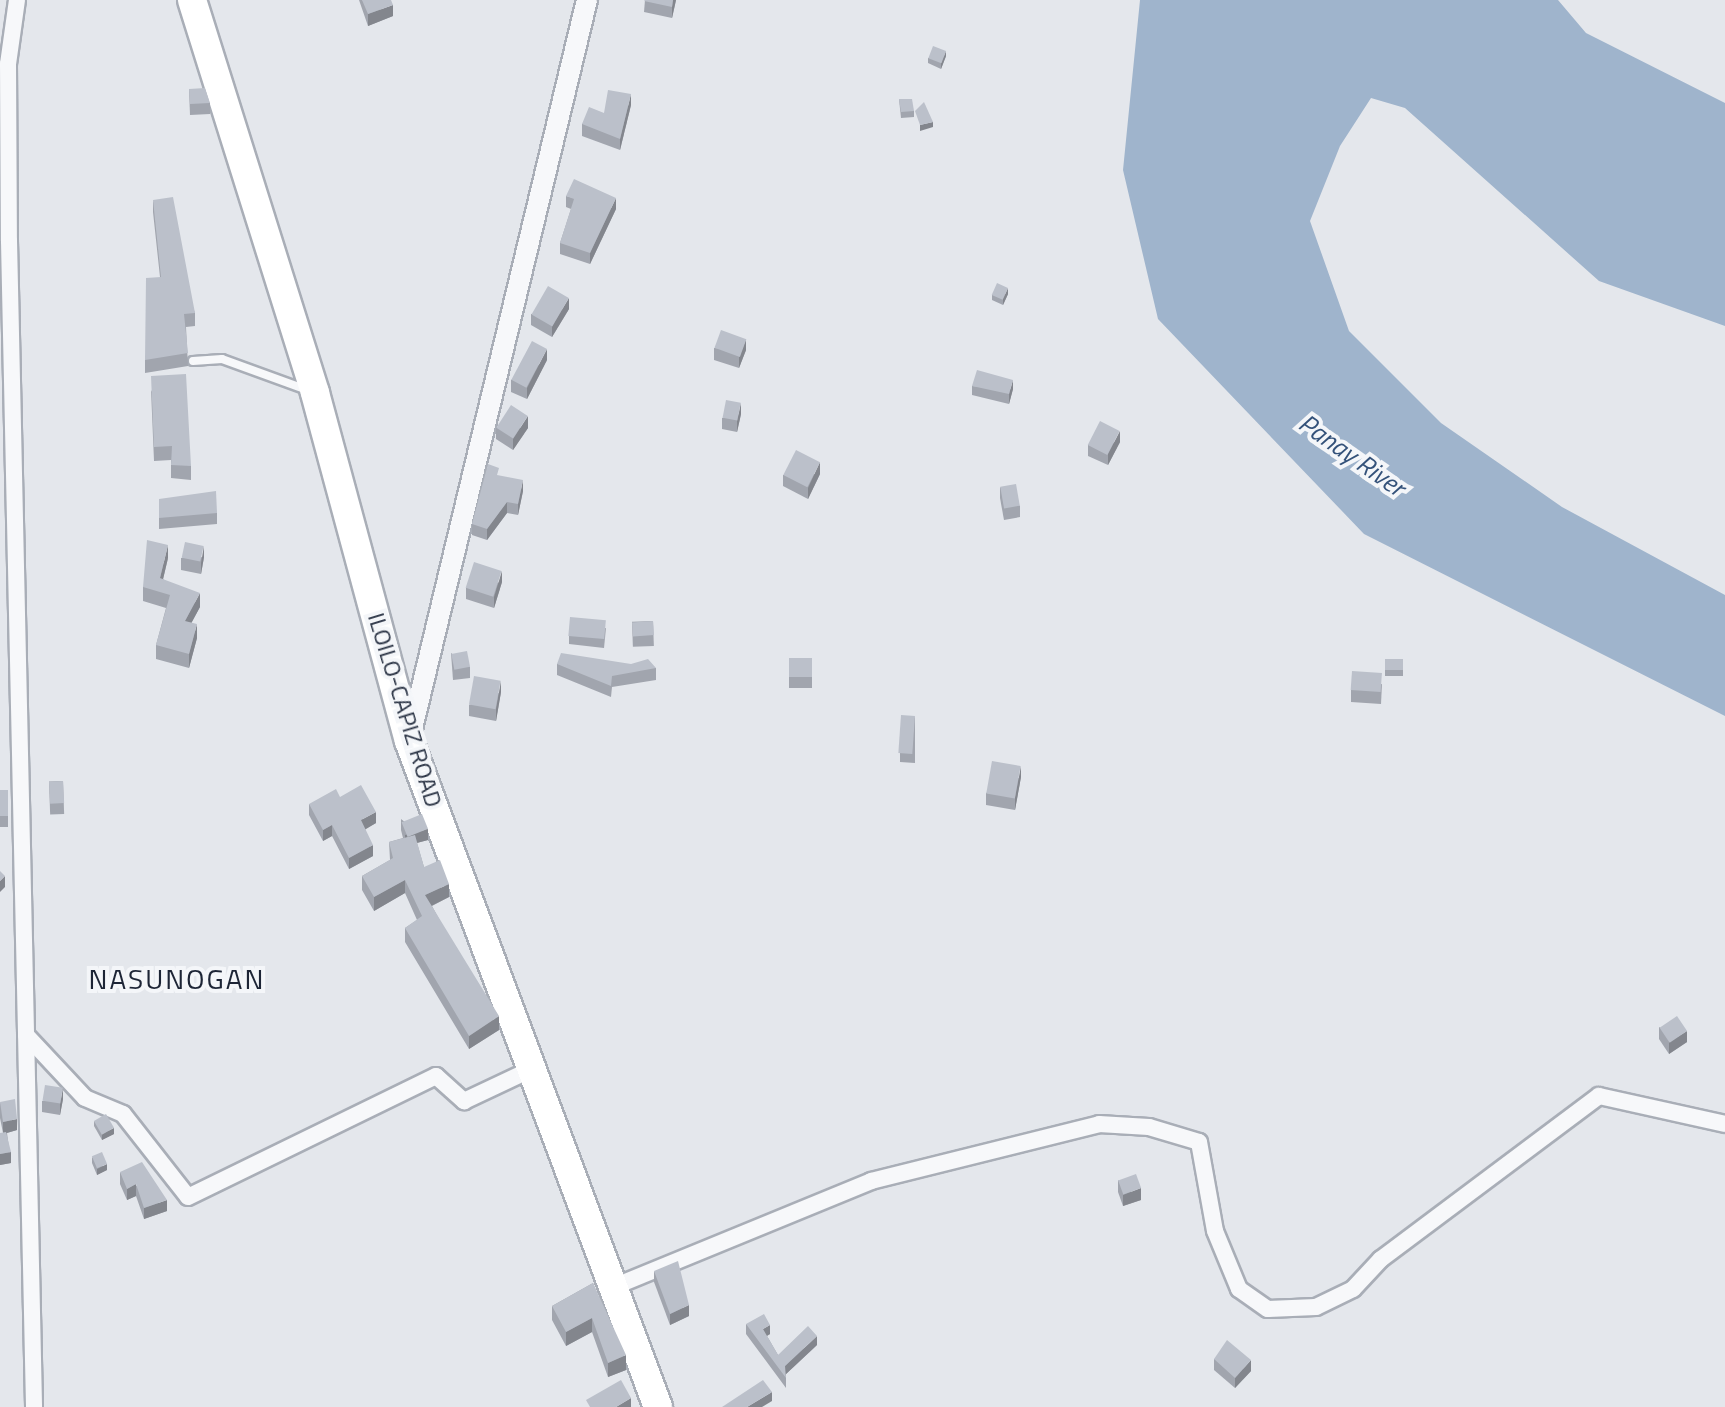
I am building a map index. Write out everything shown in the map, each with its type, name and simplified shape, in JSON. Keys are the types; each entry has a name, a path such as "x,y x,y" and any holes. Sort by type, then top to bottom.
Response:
{"highway":[{"name":"ILOILO-CAPIZ ROAD","path":"192,0 315,393 409,741 658,1407"}],"street":[{"path":"17,0 8,64 9,241 34,1407"},
{"path":"409,741 587,0"},
{"path":"26,1035 85,1098 123,1114 188,1197 436,1076 464,1101 532,1069"},
{"path":"613,1287 871,1181 1099,1124 1149,1127 1199,1142 1215,1231 1239,1289 1268,1309 1316,1307 1353,1289 1381,1259 1599,1096 1725,1124"}],"lane":[{"path":"193,361 222,359 315,393"}],"water":[{"name":"Panay River","path":"1140,0 1558,0 1586,33 1725,103 1725,326 1599,281 1405,108 1371,98 1340,146 1310,221 1349,331 1441,423 1562,507 1725,595 1725,716 1364,534 1158,319 1123,170"}],"building":[{"path":"362,0 391,0 393,5 368,14"},
{"path":"645,0 673,0 672,7"},
{"path":"933,46 946,51 941,63 928,58"},
{"path":"205,88 210,103 190,104 189,89"},
{"path":"608,90 631,94 620,139 582,124 589,107 604,113"},
{"path":"899,99 912,99 914,111 901,112"},
{"path":"924,102 933,122 920,125 915,111"},
{"path":"574,179 616,198 590,253 560,243 574,199 566,196"},
{"path":"173,197 195,313 184,314 188,353 145,360 146,278 161,277 153,200"},
{"path":"997,283 1008,288 1003,300 992,295"},
{"path":"548,286 569,298 552,327 532,315"},
{"path":"721,330 746,339 740,357 715,348"},
{"path":"532,341 547,349 526,388 511,380"},
{"path":"977,370 1013,380 1009,394 972,386"},
{"path":"186,374 191,466 171,465 172,446 154,447 151,376"},
{"path":"726,400 741,403 737,421 723,418"},
{"path":"511,405 528,416 513,439 496,428"},
{"path":"1100,421 1120,431 1107,455 1088,445"},
{"path":"796,450 820,462 807,487 783,475"},
{"path":"488,464 499,468 497,475 523,480 518,504 507,502 487,529 472,524"},
{"path":"1016,484 1020,506 1004,508 1000,487"},
{"path":"216,491 217,513 159,518 159,499"},
{"path":"147,540 168,545 160,578 200,593 185,621 197,624 189,654 156,645 170,595 143,587"},
{"path":"185,542 204,546 200,562 182,558"},
{"path":"474,562 502,571 493,597 466,588"},
{"path":"570,617 606,620 604,639 568,636"},
{"path":"653,621 654,635 633,636 632,622"},
{"path":"467,651 470,667 454,670 451,654"},
{"path":"561,653 631,664 648,659 656,668 612,676 611,686 557,664"},
{"path":"789,658 812,658 812,677 789,677"},
{"path":"1385,659 1403,659 1403,670 1385,670"},
{"path":"1352,671 1382,673 1381,692 1351,690"},
{"path":"474,676 501,681 496,709 469,705"},
{"path":"901,715 915,716 912,754 898,753"},
{"path":"992,761 1021,766 1015,799 986,793"},
{"path":"63,781 64,803 50,804 49,782"},
{"path":"361,785 376,812 361,820 373,845 349,858 332,825 323,830 309,804 336,789 340,797"},
{"path":"0,790 8,790 8,816 0,816"},
{"path":"422,814 428,829 408,837 402,822"},
{"path":"415,835 424,867 440,860 449,884 425,895 499,1016 469,1036 405,928 422,916 405,880 374,897 362,876 393,858 389,842"},
{"path":"1677,1016 1687,1031 1670,1043 1660,1028"},
{"path":"45,1085 63,1088 60,1104 42,1101"},
{"path":"15,1099 17,1119 3,1122 0,1102"},
{"path":"106,1114 114,1128 102,1135 94,1121"},
{"path":"6,1132 11,1152 0,1154 0,1133"},
{"path":"102,1152 107,1164 97,1168 92,1156"},
{"path":"142,1162 167,1200 144,1208 136,1184 127,1189 120,1172"},
{"path":"1136,1174 1141,1188 1123,1195 1118,1180"},
{"path":"678,1261 689,1305 670,1314 654,1271"},
{"path":"593,1283 626,1355 608,1363 592,1318 566,1332 552,1306"},
{"path":"764,1314 770,1325 763,1329 778,1355 808,1326 817,1336 785,1366 786,1378 746,1324"},
{"path":"1227,1340 1251,1360 1235,1378 1214,1359"},
{"path":"621,1380 631,1398 616,1407 590,1407 586,1400"},
{"path":"763,1380 772,1392 747,1407 722,1407"}],"district":[{"name":"NASUNOGAN","path":"177,979"}]}
